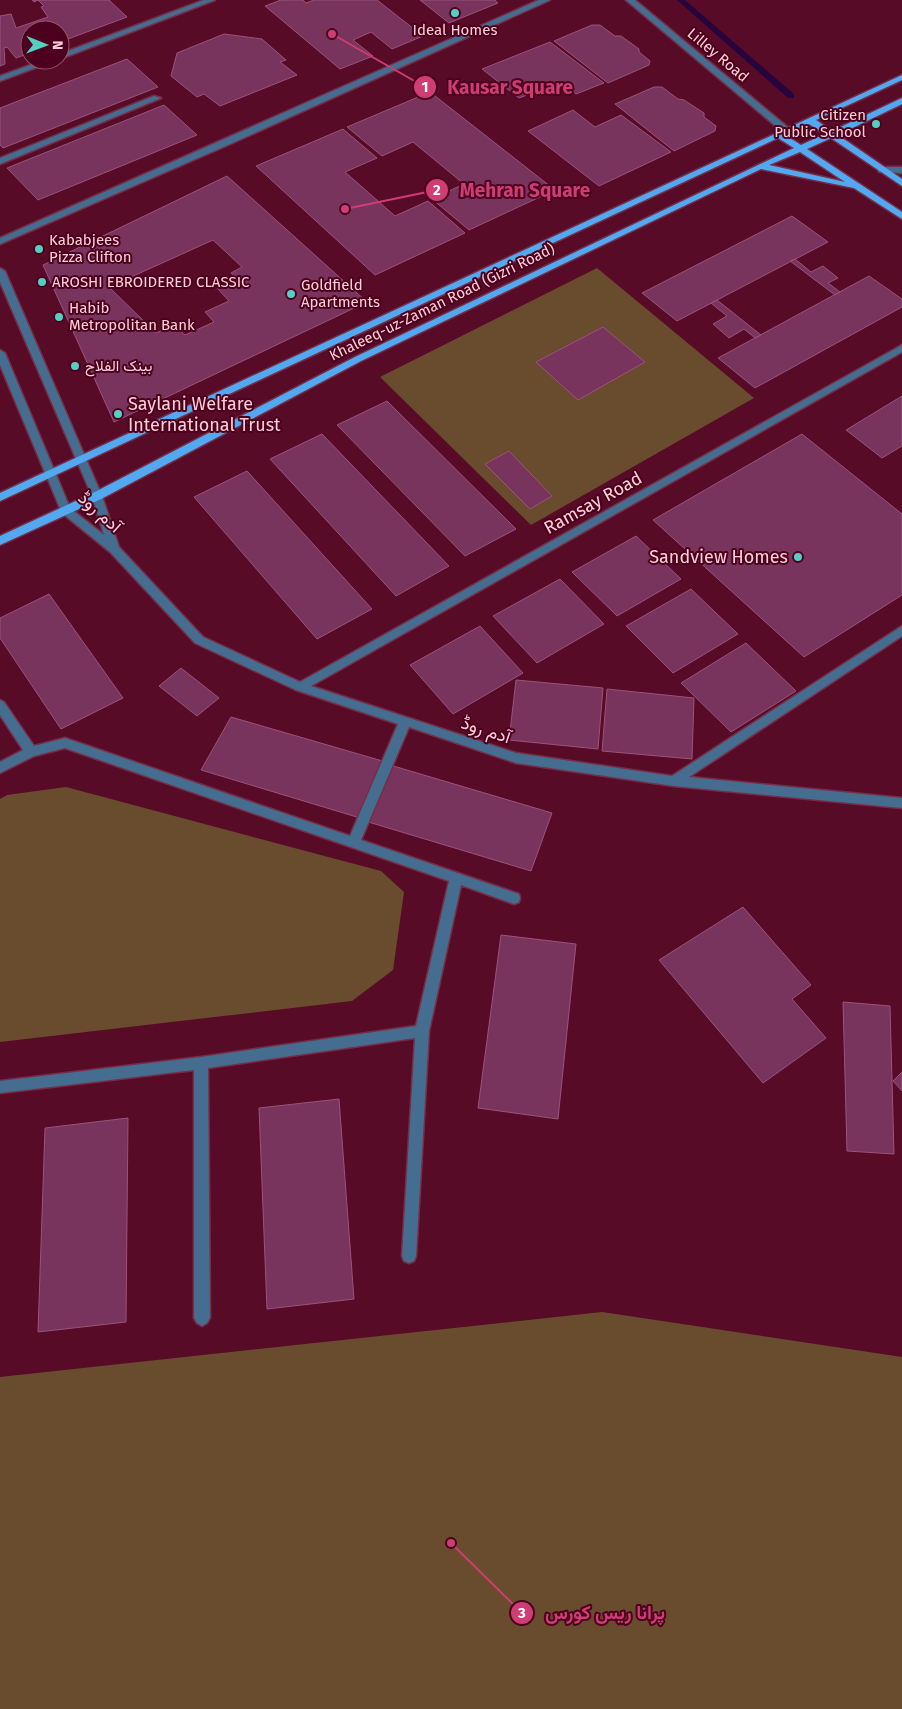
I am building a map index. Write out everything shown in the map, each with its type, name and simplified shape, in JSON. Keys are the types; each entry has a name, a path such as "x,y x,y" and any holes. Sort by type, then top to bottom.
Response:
{"main road":[{"name":"Khaleeq-uz-Zaman Road (Gizri Road)","path":"0,497 902,78"},
{"name":"Khaleeq-uz-Zaman Road (Gizri Road)","path":"0,541 97,496 358,359 760,166 831,136 902,101"},
{"path":"811,121 902,183"},
{"path":"784,133 799,148 902,216"},
{"path":"760,166 860,188"}],"street":[{"path":"70,53 212,0"},
{"path":"0,241 226,143 546,0"},
{"name":"Lilley Road","path":"630,0 784,133"},
{"path":"0,80 26,70"},
{"path":"0,161 157,98"},
{"path":"882,170 902,170"},
{"name":"آدم روڈ","path":"0,271 97,496 114,548"},
{"name":"Ramsay Road","path":"300,687 902,348"},
{"name":"آدم روڈ","path":"0,353 66,510 114,548 199,640 300,687 516,758 674,781 902,803"},
{"path":"674,781 902,630"},
{"path":"0,705 30,752"},
{"path":"353,843 405,722"},
{"path":"0,768 30,752 65,743 514,898"},
{"path":"409,1256 422,1030 456,878"},
{"path":"0,1087 201,1063 422,1030"},
{"path":"201,1063 202,1318"}],"shaded area":[{"path":"597,268 754,398 531,525 380,377"},
{"path":"66,787 381,871 404,892 393,970 352,1001 0,1042 0,799 7,795"},
{"path":"602,1312 902,1357 902,1709 0,1709 0,1377"}],"building":[{"path":"38,0 109,0 127,17 70,38 70,20 39,20 48,17 41,7 44,6"},
{"path":"281,0 303,0 306,3 314,0 377,0 423,36 392,49 371,32 353,40 373,56 340,69 265,6"},
{"name":"Ideal Homes","path":"420,0 495,0 498,3 449,23"},
{"path":"11,14 16,28 20,27 20,57 16,58 7,47 4,48 5,64 0,66 0,16"},
{"path":"592,25 600,25 615,36 621,36 639,49 639,52 650,61 649,65 608,83 554,41"},
{"path":"224,34 262,39 286,60 280,62 297,75 220,106 204,94 197,97 171,76 177,53"},
{"path":"550,42 604,83 576,94 562,82 519,98 482,69"},
{"path":"127,59 158,87 3,148 0,145 0,108"},
{"path":"654,87 662,87 678,99 684,100 704,113 704,117 716,126 715,131 674,151 615,104"},
{"path":"430,92 555,190 469,230 432,199 464,184 413,142 382,156 347,127"},
{"path":"164,105 197,135 38,200 7,168"},
{"path":"573,110 595,127 621,115 671,152 599,186 528,131"},
{"path":"343,129 377,158 345,172 395,216 428,201 465,233 375,275 256,166"},
{"name":"Goldfield Apartments","path":"227,176 367,302 114,422 43,265","holes":["213,240 242,267 231,273 238,279 217,288 229,301 205,312 214,322 185,335 174,325 156,333 109,287"]},
{"path":"792,216 828,242 677,321 642,293"},
{"path":"795,259 811,272 823,266 838,278 828,283 840,292 835,295 790,261"},
{"path":"869,276 902,299 902,307 755,388 718,358"},
{"path":"717,300 761,335 755,338 744,329 729,338 713,324 727,316 711,303"},
{"path":"603,327 645,362 578,400 536,362"},
{"path":"902,396 902,446 882,458 846,430"},
{"path":"387,401 516,529 465,556 337,425"},
{"path":"322,434 449,566 396,596 270,459"},
{"name":"Sandview Homes","path":"802,434 902,514 902,595 804,657 653,520"},
{"path":"509,451 552,496 530,509 485,464"},
{"path":"247,471 372,609 317,639 194,497"},
{"path":"636,536 681,579 617,616 572,572"},
{"path":"560,579 604,624 537,663 493,616"},
{"path":"691,589 738,634 673,673 626,626"},
{"path":"49,594 123,698 61,729 0,638 0,618"},
{"path":"480,626 523,673 453,714 410,665"},
{"path":"746,643 796,691 731,732 681,683"},
{"path":"181,668 219,698 197,716 159,686"},
{"path":"516,680 603,688 598,749 509,740"},
{"path":"607,689 694,698 692,759 602,751"},
{"path":"231,717 386,762 360,818 201,770"},
{"path":"390,765 552,813 531,871 365,821"},
{"path":"743,907 811,985 792,999 826,1038 763,1083 659,960"},
{"path":"501,935 576,944 558,1119 478,1108"},
{"path":"843,1002 890,1006 894,1154 847,1151"},
{"path":"902,1072 902,1091 893,1081"},
{"path":"339,1099 354,1299 267,1309 259,1108"},
{"path":"128,1118 126,1322 38,1332 45,1128"}],"waterway":[{"path":"681,0 791,96"}],"place":[{"name":"Ideal Homes","path":"455,13"},
{"name":"Kausar Square","path":"332,34"},
{"name":"Citizen Public School","path":"876,124"},
{"name":"Mehran Square","path":"345,209"},
{"name":"Kababjees Pizza Clifton","path":"39,249"},
{"name":"AROSHI EBROIDERED CLASSIC","path":"42,282"},
{"name":"Goldfield Apartments","path":"291,294"},
{"name":"Habib Metropolitan Bank","path":"59,317"},
{"name":"بینک الفلاح","path":"75,366"},
{"name":"Saylani Welfare International Trust","path":"118,414"},
{"name":"Sandview Homes","path":"798,557"},
{"name":"پرانا ریس کورس","path":"451,1543"}]}
